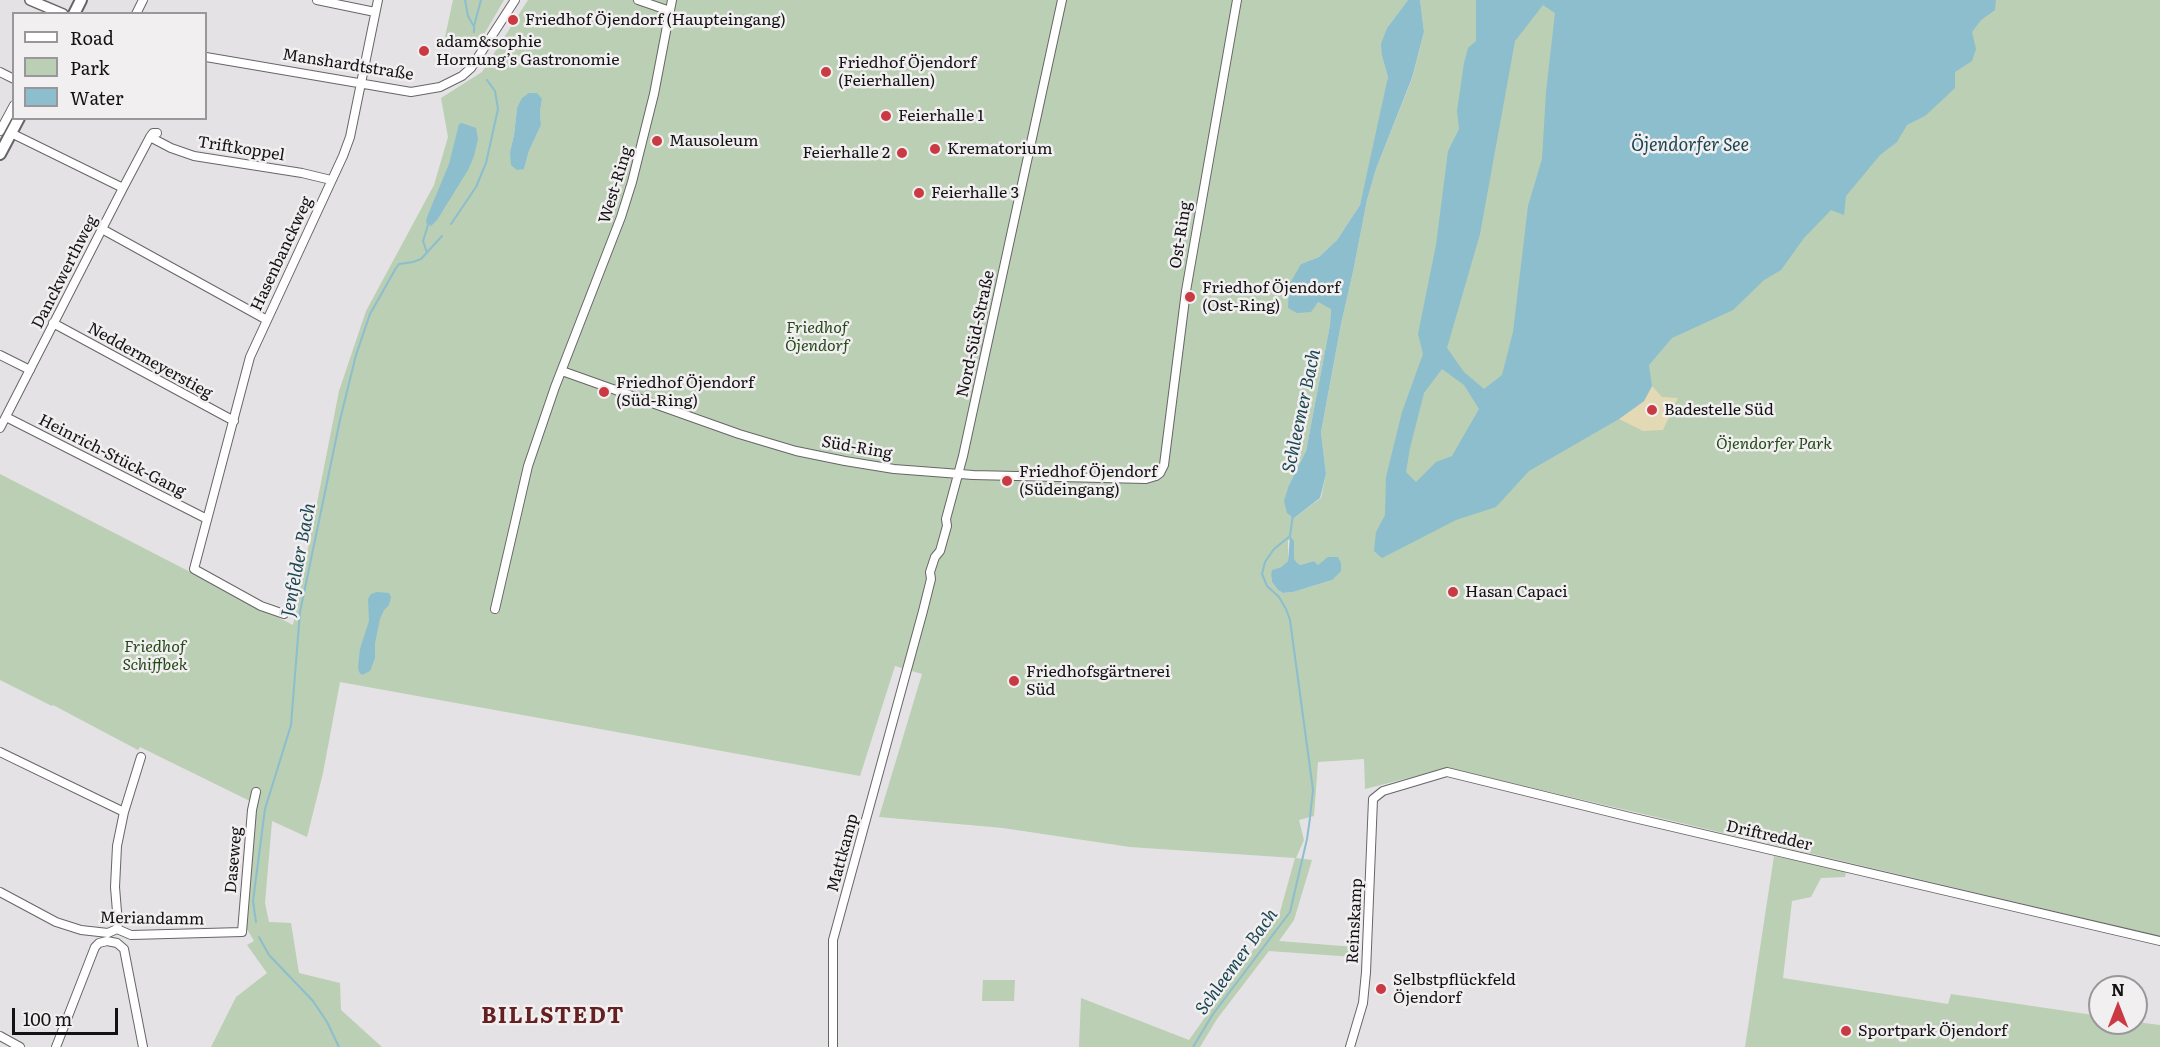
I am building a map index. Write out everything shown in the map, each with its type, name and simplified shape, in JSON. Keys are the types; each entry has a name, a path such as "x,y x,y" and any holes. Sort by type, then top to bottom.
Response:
{"main road":[{"path":"0,154 6,132 17,120"}],"street":[{"path":"30,0 58,12"},
{"path":"316,0 375,12"},
{"name":"Hasenbanckweg","path":"284,614 261,606 194,569 250,357 350,137 359,83 378,0"},
{"name":"Manshardtstraße","path":"207,57 411,92 440,87 451,83 471,68 515,0"},
{"path":"638,0 670,11"},
{"name":"West-Ring","path":"495,609 528,466 632,182 647,129 672,0"},
{"name":"Nord-Süd-Straße","path":"906,669 931,579 930,572 935,557 940,551 959,474 1062,0"},
{"name":"Ost-Ring","path":"1159,474 1165,459 1189,267 1237,0"},
{"path":"12,112 6,132 123,188"},
{"name":"Triftkoppel","path":"153,135 171,148 194,156 302,173 331,180"},
{"name":"Danckwerthweg","path":"0,428 123,188 153,135"},
{"path":"102,229 267,320"},
{"name":"Neddermeyerstieg","path":"53,323 234,421"},
{"path":"0,355 30,370"},
{"name":"Süd-Ring","path":"562,371 694,420 796,451 894,469 959,474 1146,479 1159,474"},
{"name":"Heinrich-Stück-Gang","path":"6,417 207,519"},
{"name":"Mattkamp","path":"833,1047 833,940 906,669"},
{"path":"0,752 124,812"},
{"path":"117,929 116,860 119,832 141,757"},
{"name":"Driftredder","path":"1376,795 1383,790 1447,772 1629,817 2160,941"},
{"name":"Daseweg","path":"242,932 252,810 256,792"},
{"name":"Reinskamp","path":"1350,1047 1357,1028 1365,981 1372,804 1376,795"},
{"name":"Meriandamm","path":"0,892 56,922 108,933 117,929 131,935 242,932"},
{"path":"56,1047 95,947 99,942 107,941 117,943 124,949 143,1047"},
{"path":"0,1036 21,1047"}],"green space":[{"path":"453,0 504,0 479,43 445,37"},
{"path":"528,0 1408,0 1387,28 1382,56 1388,77 1385,99 1360,205 1337,240 1319,257 1301,264 1318,302 1331,308 1330,325 1306,451 1289,485 1294,518 1321,498 1326,474 1321,432 1341,324 1367,200 1376,169 1412,79 1424,32 1420,0 2160,0 2160,936 1448,768 1365,789 1364,759 1318,762 1314,816 1299,820 1304,840 1296,858 1312,860 1294,920 1279,941 1355,947 1354,957 1269,951 1217,1019 1200,1047 1079,1047 1081,998 1189,1040 1280,912 1295,858 1130,847 1003,828 879,817 922,674 895,666 860,776 340,682 323,773 307,837 272,821 265,903 269,922 291,923 299,973 340,983 341,1010 382,1047 211,1047 236,997 267,973 247,945 254,941 244,924 256,804 140,747 138,750 0,680 0,474 293,625 339,391 366,311 434,185 448,137 441,98 482,72","holes":["542,99 541,125 529,151 524,169 510,152 517,108","1288,540 1294,541 1295,562 1300,565 1314,561 1332,580 1293,592 1283,593 1278,590 1272,582 1271,575 1273,570 1288,561"]},
{"path":"1774,856 1846,871 1845,877 1821,878 1811,897 1792,901 1783,978 1948,1004 1951,994 2088,1014 2088,1035 2148,1035 2148,1024 2160,1025 2160,1047 1745,1047"},
{"path":"983,980 1015,980 1014,1001 982,1001"}],"sand":[{"name":"Badestelle Süd","path":"1652,386 1662,397 1678,398 1663,430 1643,431 1619,419 1644,401"}],"water":[{"path":"1408,0 1420,0 1424,32 1412,78 1376,169 1367,200 1321,432 1326,474 1320,498 1294,518 1287,513 1284,501 1289,485 1306,451 1331,309 1318,302 1311,312 1297,313 1288,308 1289,285 1301,264 1319,257 1337,240 1360,205 1388,77 1381,44 1387,28"},
{"name":"Öjendorfer See","path":"1476,0 1996,0 1995,10 1981,20 1972,32 1976,49 1972,61 1955,72 1955,88 1925,116 1907,125 1897,142 1880,155 1846,196 1844,215 1831,210 1804,238 1781,270 1764,280 1733,310 1672,338 1649,365 1652,386 1644,401 1619,419 1529,471 1496,507 1456,520 1382,558 1374,551 1376,532 1385,515 1386,477 1402,412 1423,354 1418,334 1436,245 1448,151 1459,129 1457,111 1464,63 1468,48 1476,41","holes":["1543,5 1555,13 1546,92 1542,159 1528,206 1513,332 1502,375 1484,389 1464,372 1447,348 1480,234 1515,41","1442,369 1464,385 1479,409 1452,456 1436,462 1416,482 1406,472 1410,448 1424,393"]},
{"path":"529,93 537,93 542,99 541,125 529,151 524,169 517,170 511,165 510,152 517,108 522,98"},
{"path":"459,124 476,128 478,139 474,156 468,170 431,226 426,223 427,217 449,164"},
{"path":"1290,536 1294,541 1294,559 1300,565 1314,561 1318,565 1328,557 1338,557 1341,571 1332,580 1293,592 1283,593 1278,590 1272,582 1272,570 1288,561"},
{"path":"389,593 391,597 380,619 375,643 375,658 370,671 362,675 358,667 360,649 369,621 368,599 371,594"}],"waterway":[{"path":"465,0 468,16 473,25"},
{"name":"Jenfelder Bach","path":"474,32 481,0"},
{"name":"Jenfelder Bach","path":"451,224 476,187 486,163 498,109 495,91 487,80"},
{"path":"427,253 423,241 428,225"},
{"name":"Jenfelder Bach","path":"256,922 253,901 265,809 291,725 300,612 356,355 370,314 396,268 399,264 421,259 442,236"},
{"name":"Schleemer Bach","path":"1293,514 1290,536 1274,549 1265,562 1262,574 1267,586 1279,597 1290,620 1313,790 1310,817"},
{"name":"Schleemer Bach","path":"1193,1047 1213,1014 1290,912 1310,818"},
{"name":"Jenfelder Bach","path":"259,937 269,955 313,1001 327,1022 339,1047"}],"place":[{"name":"Friedhof Öjendorf (Haupteingang)","path":"513,20"},
{"name":"adam&sophie Hornung’s Gastronomie","path":"424,51"},
{"name":"Friedhof Öjendorf (Feierhallen)","path":"826,72"},
{"name":"Feierhalle 1","path":"886,116"},
{"name":"Mausoleum","path":"657,141"},
{"name":"Krematorium","path":"935,149"},
{"name":"Feierhalle 2","path":"902,153"},
{"name":"Feierhalle 3","path":"919,193"},
{"name":"Friedhof Öjendorf (Ost-Ring)","path":"1190,297"},
{"name":"Friedhof Öjendorf (Süd-Ring)","path":"604,392"},
{"name":"Badestelle Süd","path":"1652,410"},
{"name":"Friedhof Öjendorf (Südeingang)","path":"1007,481"},
{"name":"Hasan Capaci","path":"1453,592"},
{"name":"Friedhofsgärtnerei Süd","path":"1014,681"},
{"name":"Selbstpflückfeld Öjendorf","path":"1381,989"},
{"name":"Sportpark Öjendorf","path":"1846,1031"}],"district":[{"name":"BILLSTEDT","path":"553,1017"}],"park label":[{"name":"Friedhof Öjendorf","path":"817,337"},
{"name":"Öjendorfer Park","path":"1774,444"},
{"name":"Friedhof Schiffbek","path":"155,656"}]}
